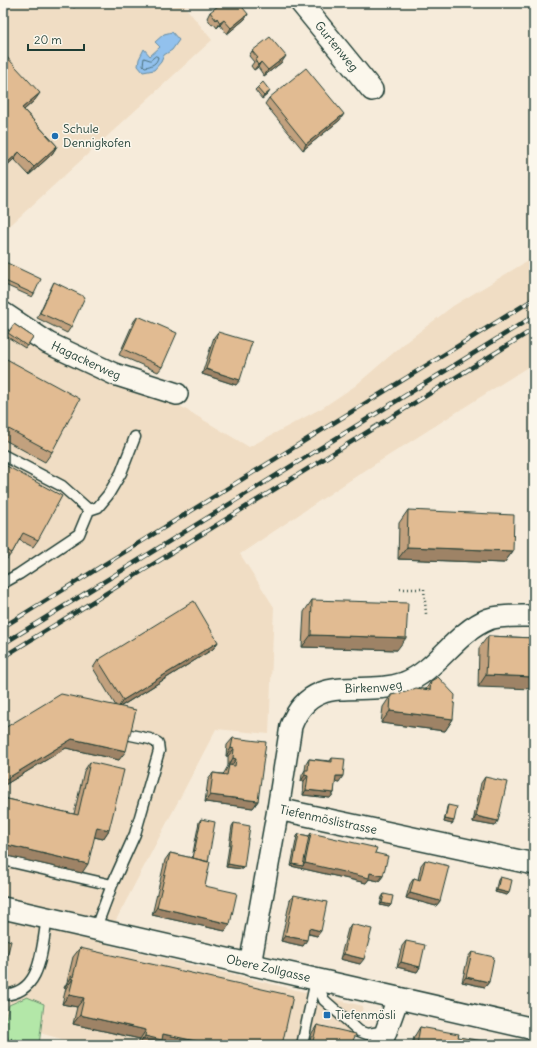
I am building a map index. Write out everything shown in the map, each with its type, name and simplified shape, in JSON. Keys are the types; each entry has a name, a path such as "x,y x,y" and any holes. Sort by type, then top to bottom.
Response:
{"street":[{"name":"Gurtenweg","path":"301,3 372,90"},
{"name":"Hagackerweg","path":"3,313 48,343 107,371 177,394"},
{"name":"Birkenweg","path":"278,809 291,726 296,714 306,701 321,693 331,690 344,688 383,688 410,680 426,672 458,638 474,627 490,619 534,616"},
{"name":"Tiefenmöslistrasse","path":"250,965 278,809 534,864"},
{"name":"Obere Zollgasse","path":"3,908 534,1029"},
{"path":"384,1038 398,998"}],"lane":[{"path":"3,583 79,534 89,510 98,507 108,495 121,473 135,437"},
{"path":"3,455 62,486 89,510"},
{"path":"95,930 112,886 135,834 159,752 158,743 150,739 126,734"},
{"path":"3,860 112,886"},
{"path":"3,995 20,991 30,983 38,968 47,919"},
{"path":"316,980 324,1000 359,1031 384,1038"},
{"path":"302,1045 316,980"}],"path":[{"path":"400,589 424,589 426,614"},
{"path":"3,1037 35,1045"}],"shaded area":[{"name":"Schule Dennigkofen","path":"3,3 182,3 212,40 3,232"},
{"path":"534,257 534,363 358,475 240,554 274,607 269,734 216,729 116,920 108,945 363,1006 357,1033 351,1045 83,1045 40,1033 44,1004 6,1019 3,1018 3,318 153,390 249,447 322,408 355,386 406,342 453,306"}],"green space":[{"path":"27,997 44,1004 39,1045 3,1045 3,1018 6,1018 9,1005"}],"water":[{"path":"172,32 179,40 172,50 164,55 161,62 154,70 143,72 138,66 139,59 144,49 150,56 160,47 155,42 164,34"}],"building":[{"path":"222,3 239,3 248,14 231,28 224,20 220,23 217,18 216,20 210,12"},
{"path":"270,37 286,56 268,70 261,62 258,65 255,60 258,58 252,51"},
{"path":"3,53 40,93 22,108 57,146 34,167 19,152 8,162 3,157"},
{"path":"306,68 344,114 306,144 269,98"},
{"path":"263,82 270,91 264,96 257,88"},
{"path":"3,261 41,279 34,294 3,280"},
{"path":"54,282 85,297 71,327 40,313"},
{"path":"138,316 177,333 162,367 123,349"},
{"path":"14,324 33,337 27,346 8,333"},
{"path":"218,332 252,342 240,380 206,369"},
{"path":"3,357 80,399 52,452 3,426"},
{"path":"3,464 62,496 38,540 23,533 12,553 3,548"},
{"path":"408,510 514,515 513,551 407,547"},
{"path":"312,600 408,603 406,638 311,635"},
{"path":"194,601 218,642 123,700 98,660"},
{"path":"488,636 534,638 534,677 486,675"},
{"path":"438,677 455,695 453,719 390,711 391,695 416,688 430,690 431,681"},
{"path":"61,694 136,710 126,751 72,739 3,781 3,729"},
{"path":"233,738 266,742 258,801 210,795 213,773 227,775 229,765 235,766 236,759 233,758 234,749 231,748"},
{"path":"332,758 345,759 343,776 336,776 334,793 306,790 308,776 305,775 305,770 308,770 309,759 332,762"},
{"path":"90,762 124,770 109,830 97,827 88,864 3,844 3,798 78,815"},
{"path":"485,777 507,782 498,821 476,816"},
{"path":"448,805 457,807 454,821 445,819"},
{"path":"201,819 215,822 208,862 193,858"},
{"path":"234,823 250,826 244,867 228,864"},
{"path":"311,833 377,848 375,853 388,856 383,876 370,873 369,878 305,863"},
{"path":"299,834 309,836 303,866 293,864"},
{"path":"170,853 210,862 205,886 237,893 230,924 157,907"},
{"path":"425,860 449,866 440,901 410,893 414,878 420,880"},
{"path":"500,877 512,880 509,893 497,890"},
{"path":"384,894 393,896 391,905 382,903"},
{"path":"294,895 327,902 321,931 309,928 307,940 285,936"},
{"path":"351,924 372,929 364,959 344,954"},
{"path":"3,938 11,941 3,972"},
{"path":"406,941 425,945 420,967 401,962"},
{"path":"80,948 293,996 282,1045 214,1045 163,1034 162,1040 145,1036 146,1030 80,1015 84,998 69,995 73,979 71,976 73,977"},
{"path":"472,952 494,957 489,982 466,977"},
{"path":"317,1025 356,1034 351,1045 312,1045"},
{"path":"420,1027 459,1034 458,1037 496,1043 496,1045 417,1045"}],"railway":[{"path":"3,627 534,299"},
{"path":"3,644 534,316"},
{"path":"3,657 534,329"}],"place":[{"name":"Schule Dennigkofen","path":"55,136"},
{"name":"Tiefenmösli","path":"327,1015"}]}
